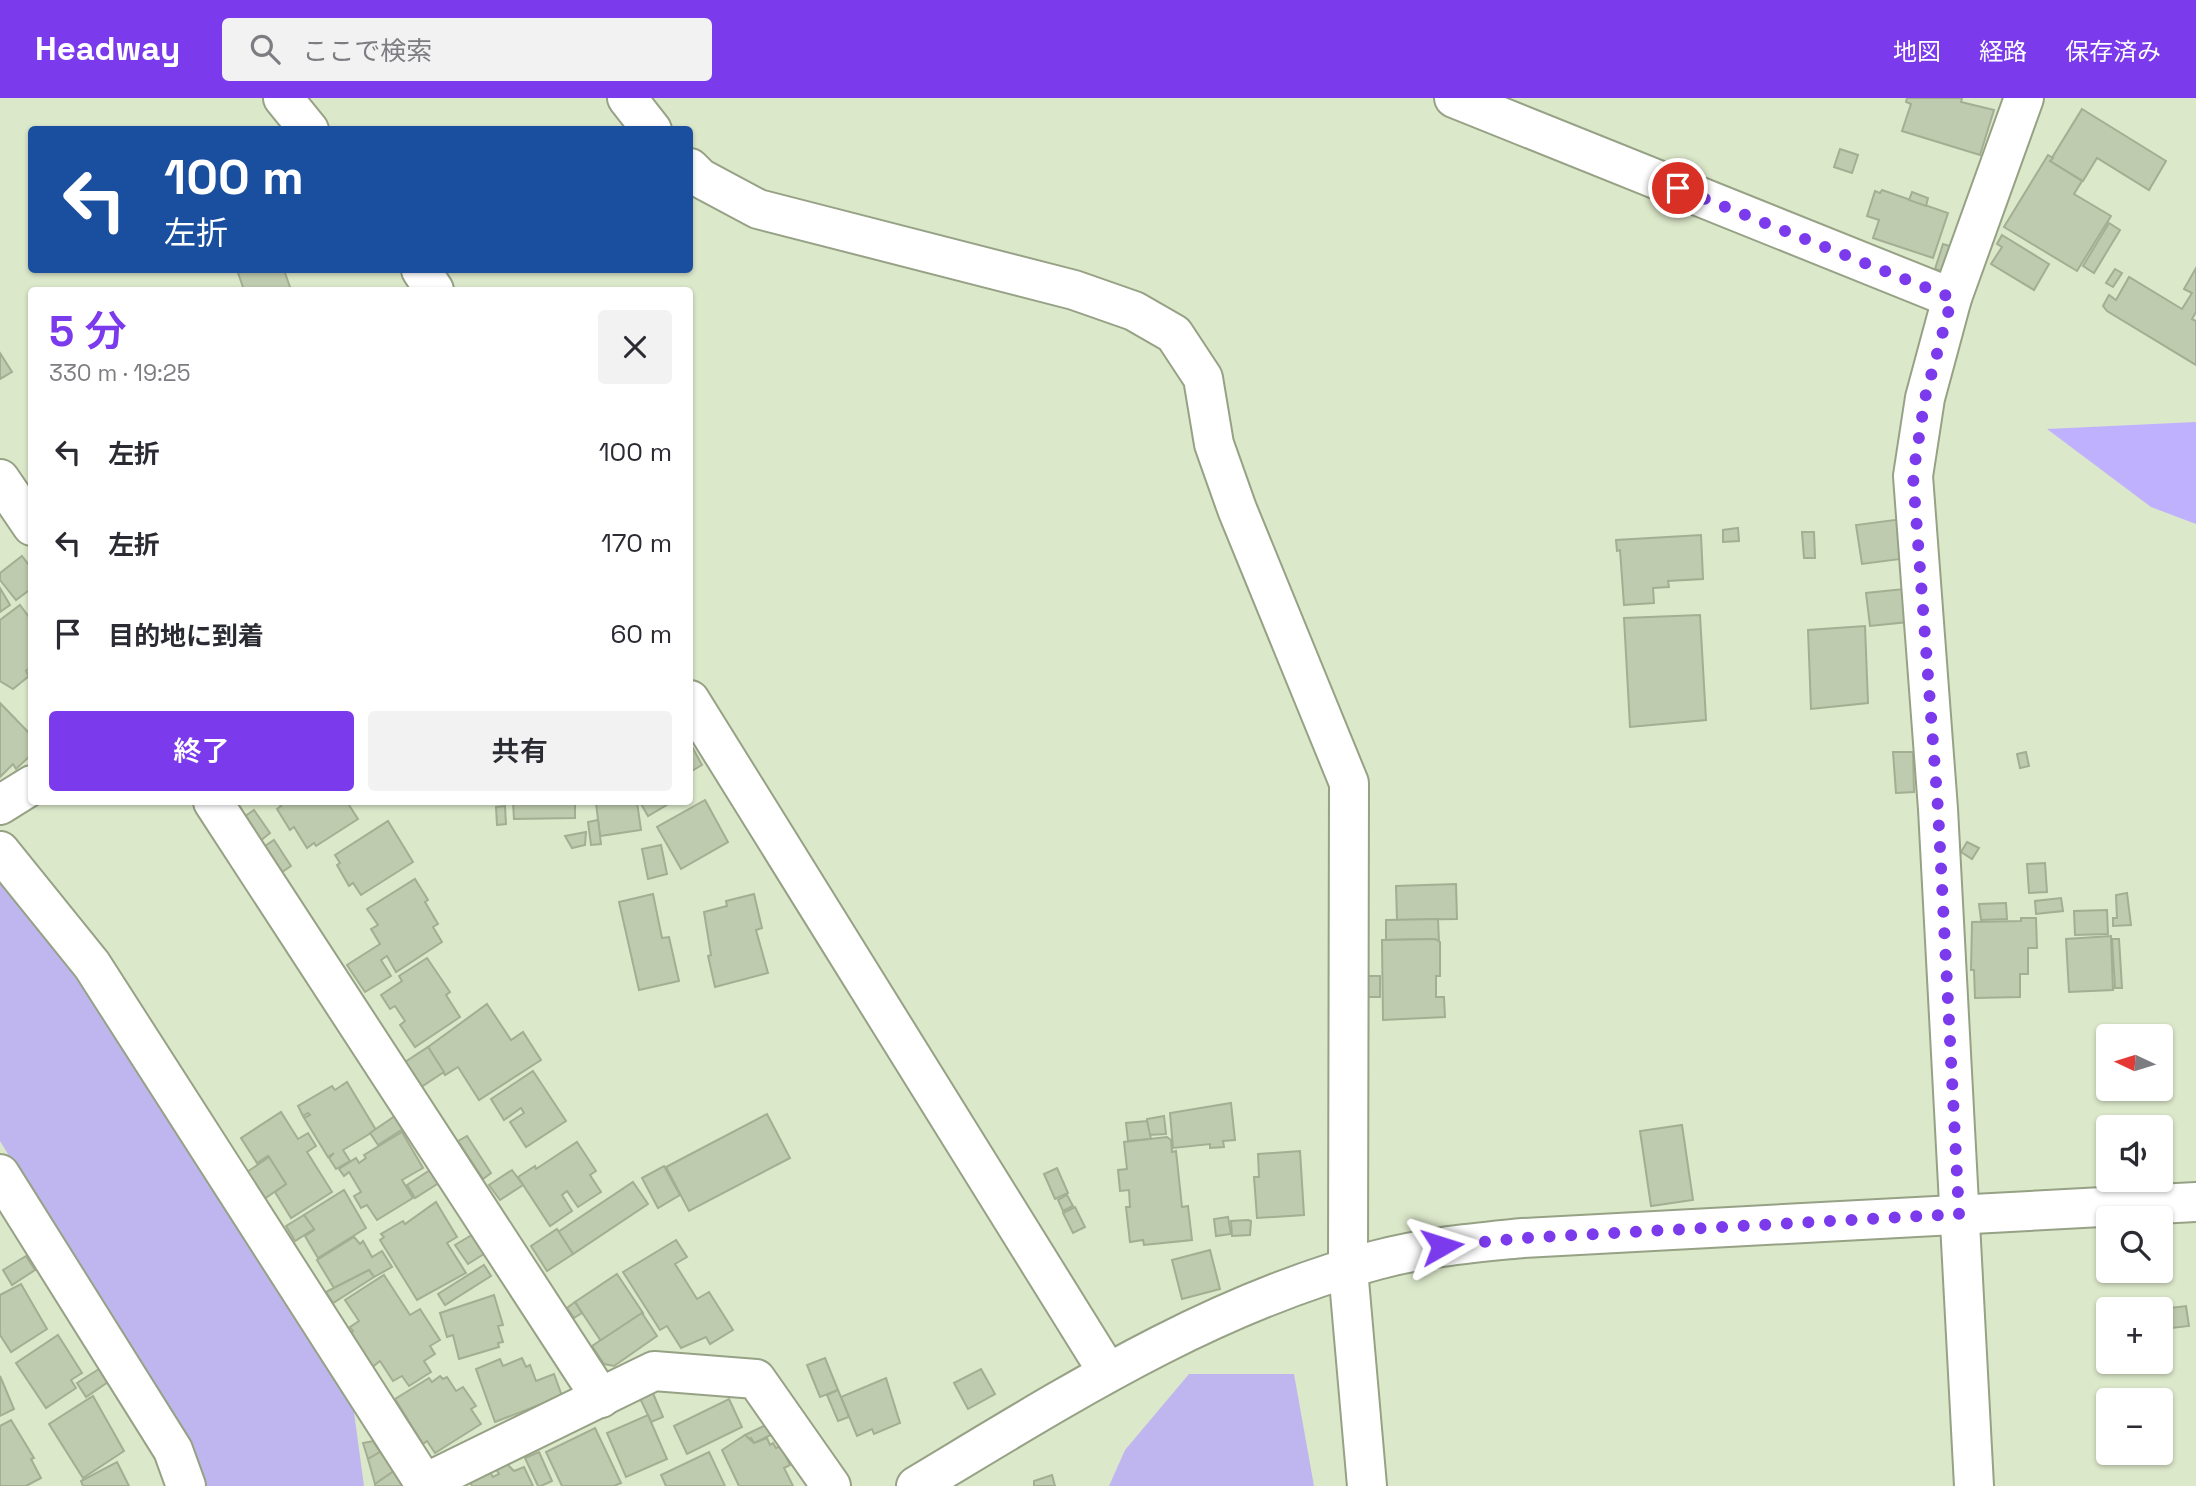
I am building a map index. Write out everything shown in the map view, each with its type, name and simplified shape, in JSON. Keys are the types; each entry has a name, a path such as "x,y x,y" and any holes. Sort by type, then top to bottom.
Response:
{"street":[{"path":"283,98 306,126"},
{"path":"627,98 649,126"},
{"path":"1454,98 1952,298"},
{"path":"1974,1486 1938,809 1913,476 1925,398 1952,298 2024,98"},
{"path":"693,171 700,178 758,209 1074,290 1134,310 1174,334 1203,378 1214,444 1228,483 1349,783 1348,1269 1367,1486"},
{"path":"0,479 28,521"},
{"path":"693,706 1107,1371"},
{"path":"0,805 28,788"},
{"path":"216,805 601,1398"},
{"path":"0,851 92,965 424,1485 654,1371 756,1379 831,1486"},
{"path":"0,1174 173,1450 186,1486"},
{"path":"916,1486 1107,1371 1270,1296 1348,1269 1442,1246 1523,1238 2196,1202"}],"shaded area":[{"path":"2196,422 2196,524 2151,507 2047,429"},
{"path":"0,874 73,964 353,1405 364,1486 206,1486 192,1455 0,1141"},
{"path":"1189,1374 1294,1374 1314,1486 1109,1486 1125,1450"}],"building":[{"path":"1907,98 1962,98 1961,102 1994,110 1980,155 1902,131 1911,104 1906,102"},
{"path":"2082,109 2166,161 2149,190 2097,158 2083,181 2050,161"},
{"path":"1840,149 1858,155 1852,173 1834,167"},
{"path":"2048,155 2053,158 2050,161 2082,181 2074,194 2111,216 2077,271 2004,227"},
{"path":"1882,190 1948,213 1933,258 1873,238 1879,220 1867,216 1875,191 1880,193"},
{"path":"1912,192 1928,198 1926,206 1909,200"},
{"path":"2109,223 2120,230 2094,273 2083,266"},
{"path":"2002,235 2049,264 2034,290 1991,264 2002,247 1997,244"},
{"path":"1943,244 1956,248 1948,273 1935,269"},
{"path":"2196,268 2196,312 2192,319 2196,321 2196,365 2103,306 2109,295 2116,300 2129,277 2182,309 2192,293 2184,289"},
{"path":"2115,269 2122,273 2113,287 2106,283"},
{"path":"238,273 285,273 290,287 243,287"},
{"path":"0,353 12,372 0,379"},
{"path":"1902,519 1908,558 1862,564 1856,525"},
{"path":"1738,528 1739,541 1723,542 1723,530"},
{"path":"1802,532 1814,532 1815,558 1804,558"},
{"path":"1701,535 1703,579 1668,581 1669,587 1653,588 1654,603 1624,605 1620,550 1617,551 1616,540"},
{"path":"22,556 28,564 28,591 16,600 0,580 0,573"},
{"path":"0,588 10,605 0,612"},
{"path":"1904,589 1908,622 1870,626 1866,593"},
{"path":"20,605 28,616 28,677 13,689 0,681 0,620"},
{"path":"1700,615 1706,720 1630,727 1624,618"},
{"path":"1865,626 1868,703 1811,709 1808,630"},
{"path":"0,703 28,732 28,758 16,769 13,764 0,777"},
{"path":"693,748 702,765 693,770"},
{"path":"1893,752 1913,752 1914,792 1896,793"},
{"path":"2026,752 2029,766 2020,768 2017,754"},
{"path":"705,800 728,842 681,869 657,827"},
{"path":"349,805 358,819 316,846 314,843 307,848 294,827 290,830 277,809 281,806"},
{"path":"513,805 575,805 575,818 514,819"},
{"path":"596,805 637,805 641,830 600,836"},
{"path":"642,805 667,805 648,816"},
{"path":"505,806 506,824 497,825 496,807"},
{"path":"254,810 270,833 260,841 244,817"},
{"path":"598,820 601,844 591,845 588,822"},
{"path":"388,821 413,862 361,895 353,883 349,886 337,865 340,863 335,855"},
{"path":"586,832 585,845 572,848 565,836"},
{"path":"274,840 291,866 282,872 265,846"},
{"path":"1967,842 1979,848 1972,859 1961,852"},
{"path":"661,845 667,874 648,879 642,849"},
{"path":"2045,863 2047,892 2029,893 2027,864"},
{"path":"415,879 428,900 425,902 438,924 433,927 442,942 396,972 387,956 381,960 391,976 365,992 347,965 380,944 371,929 378,925 367,909"},
{"path":"1456,884 1457,919 1397,920 1396,886"},
{"path":"2127,893 2131,925 2113,926 2113,918 2117,918 2116,895"},
{"path":"653,894 662,938 669,937 679,981 639,990 619,902"},
{"path":"754,894 762,928 756,930 768,973 715,987 708,956 711,955 704,912 727,906 726,901"},
{"path":"2061,898 2063,911 2036,914 2035,901"},
{"path":"2006,903 2007,919 1981,920 1979,904"},
{"path":"2107,910 2108,934 2075,935 2074,911"},
{"path":"2021,918 2036,918 2037,948 2028,948 2028,974 2020,974 2020,997 1975,998 1974,970 1971,970 1972,922 2021,921"},
{"path":"1438,919 1439,942 1435,939 1386,940 1386,920"},
{"path":"2111,936 2113,990 2069,992 2066,939"},
{"path":"1435,939 1440,942 1440,976 1436,976 1436,997 1444,997 1445,1017 1383,1020 1382,940"},
{"path":"2112,939 2119,939 2122,988 2115,988"},
{"path":"427,958 450,992 446,995 460,1017 415,1047 400,1025 405,1021 395,1006 390,1009 381,995 402,981 399,976"},
{"path":"1363,976 1380,976 1380,997 1362,997"},
{"path":"487,1004 511,1040 523,1032 541,1060 479,1100 458,1067 445,1075 428,1047"},
{"path":"428,1047 444,1072 421,1087 405,1062"},
{"path":"533,1071 566,1121 526,1147 510,1122 524,1113 521,1108 504,1120 491,1099"},
{"path":"347,1082 376,1130 343,1150 350,1161 336,1169 329,1158 334,1153 328,1157 304,1118 310,1115 308,1113 303,1116 298,1106 332,1086 335,1090"},
{"path":"1231,1103 1235,1140 1223,1141 1224,1147 1210,1148 1210,1144 1173,1148 1170,1113"},
{"path":"281,1112 298,1139 308,1133 316,1146 307,1152 332,1192 291,1218 275,1192 286,1184 268,1156 257,1163 241,1138"},
{"path":"767,1114 790,1158 689,1211 666,1167"},
{"path":"395,1116 403,1129 378,1145 370,1133"},
{"path":"1164,1116 1166,1134 1148,1135 1147,1119"},
{"path":"1147,1121 1151,1139 1128,1141 1126,1123"},
{"path":"1682,1125 1693,1200 1651,1206 1640,1131"},
{"path":"402,1132 423,1168 402,1180 413,1198 377,1220 367,1205 361,1208 354,1196 361,1192 349,1172 344,1176 339,1169 356,1158 359,1163 366,1158 364,1155"},
{"path":"467,1136 491,1173 483,1179 458,1141"},
{"path":"1167,1137 1171,1140 1172,1152 1176,1151 1182,1207 1188,1206 1192,1240 1144,1245 1143,1240 1130,1242 1126,1207 1130,1207 1129,1190 1120,1191 1118,1170 1127,1169 1124,1142"},
{"path":"577,1142 596,1171 590,1175 601,1192 578,1207 567,1191 562,1195 572,1211 550,1226 518,1177 535,1166 536,1169"},
{"path":"1300,1151 1304,1215 1257,1218 1254,1177 1259,1177 1258,1154"},
{"path":"269,1157 286,1184 264,1199 247,1172"},
{"path":"664,1166 680,1195 658,1208 642,1178"},
{"path":"433,1168 442,1181 415,1198 407,1185"},
{"path":"1057,1168 1068,1193 1055,1199 1044,1174"},
{"path":"512,1170 523,1185 500,1200 489,1185"},
{"path":"633,1182 648,1204 573,1254 558,1232"},
{"path":"344,1190 366,1228 318,1258 305,1236 314,1230 304,1215"},
{"path":"1067,1195 1073,1206 1063,1211 1058,1200"},
{"path":"436,1202 457,1237 447,1243 466,1273 417,1300 380,1240 384,1237 381,1234 403,1221 405,1224"},
{"path":"1075,1207 1085,1227 1073,1233 1063,1213"},
{"path":"304,1215 314,1229 295,1241 286,1226"},
{"path":"1228,1217 1231,1234 1216,1236 1214,1219"},
{"path":"1231,1221 1251,1221 1250,1235 1232,1236"},
{"path":"557,1229 573,1254 547,1271 531,1246"},
{"path":"475,1233 487,1252 468,1264 455,1245"},
{"path":"354,1237 360,1244 363,1241 372,1257 382,1251 392,1267 374,1277 369,1270 334,1288 317,1260"},
{"path":"676,1240 687,1257 675,1264 697,1299 709,1292 733,1330 710,1344 706,1337 681,1348 667,1326 660,1330 623,1272"},
{"path":"1210,1250 1220,1289 1182,1299 1172,1260"},
{"path":"26,1256 35,1270 12,1285 3,1270"},
{"path":"484,1265 491,1276 445,1305 438,1294"},
{"path":"369,1270 374,1277 333,1303 326,1292"},
{"path":"617,1274 643,1313 601,1341 575,1302"},
{"path":"384,1275 410,1315 420,1309 440,1340 430,1346 435,1354 424,1361 431,1372 409,1386 402,1376 393,1381 380,1361 370,1369 347,1335 353,1331 350,1327 359,1321 345,1300"},
{"path":"21,1284 47,1329 11,1352 0,1335 0,1295"},
{"path":"494,1295 503,1325 498,1326 503,1342 498,1343 499,1347 459,1359 453,1335 447,1337 440,1313"},
{"path":"575,1302 582,1313 574,1318 567,1308"},
{"path":"2186,1306 2189,1326 2173,1328 2173,1308"},
{"path":"642,1313 657,1336 614,1366 604,1364 592,1346"},
{"path":"58,1335 82,1373 71,1380 76,1388 46,1408 16,1363"},
{"path":"522,1358 526,1367 530,1365 536,1381 554,1374 562,1396 495,1422 476,1369 500,1359 503,1366"},
{"path":"825,1358 838,1390 820,1397 807,1365"},
{"path":"102,1367 111,1380 86,1397 77,1383"},
{"path":"981,1369 995,1394 968,1409 954,1383"},
{"path":"0,1376 14,1409 0,1416"},
{"path":"440,1376 443,1379 447,1377 456,1391 463,1387 476,1406 471,1409 481,1424 435,1453 427,1441 423,1444 395,1399 429,1378 432,1382"},
{"path":"886,1378 900,1423 874,1434 872,1429 857,1436 841,1397"},
{"path":"838,1390 849,1417 838,1421 827,1395"},
{"path":"652,1391 663,1417 651,1422 639,1396"},
{"path":"93,1396 124,1451 83,1478 49,1424"},
{"path":"729,1399 742,1427 687,1454 674,1426"},
{"path":"648,1415 667,1459 626,1477 607,1433"},
{"path":"11,1420 34,1458 31,1459 41,1478 26,1486 0,1486 0,1426"},
{"path":"768,1424 773,1434 754,1443 751,1438 748,1440 745,1435"},
{"path":"595,1428 621,1483 614,1486 562,1486 546,1452"},
{"path":"745,1435 754,1443 767,1438 770,1445 773,1443 776,1448 781,1446 790,1465 784,1468 793,1486 739,1486 722,1450"},
{"path":"373,1441 380,1452 368,1459 363,1443"},
{"path":"380,1452 394,1471 375,1484 368,1459"},
{"path":"539,1452 552,1481 541,1486 538,1486 525,1458"},
{"path":"709,1452 725,1486 666,1486 661,1475"},
{"path":"117,1462 129,1486 83,1486 81,1481"},
{"path":"507,1464 514,1471 524,1467 533,1486 472,1486 470,1482 490,1472 493,1477 499,1474 496,1469"},
{"path":"394,1471 403,1486 375,1486 375,1484"},
{"path":"1052,1475 1055,1486 1034,1486 1034,1481"}],"route":[{"path":"1442,1246 1523,1238 1959,1214 1938,809 1913,476 1925,398 1952,298 1678,188"}]}
